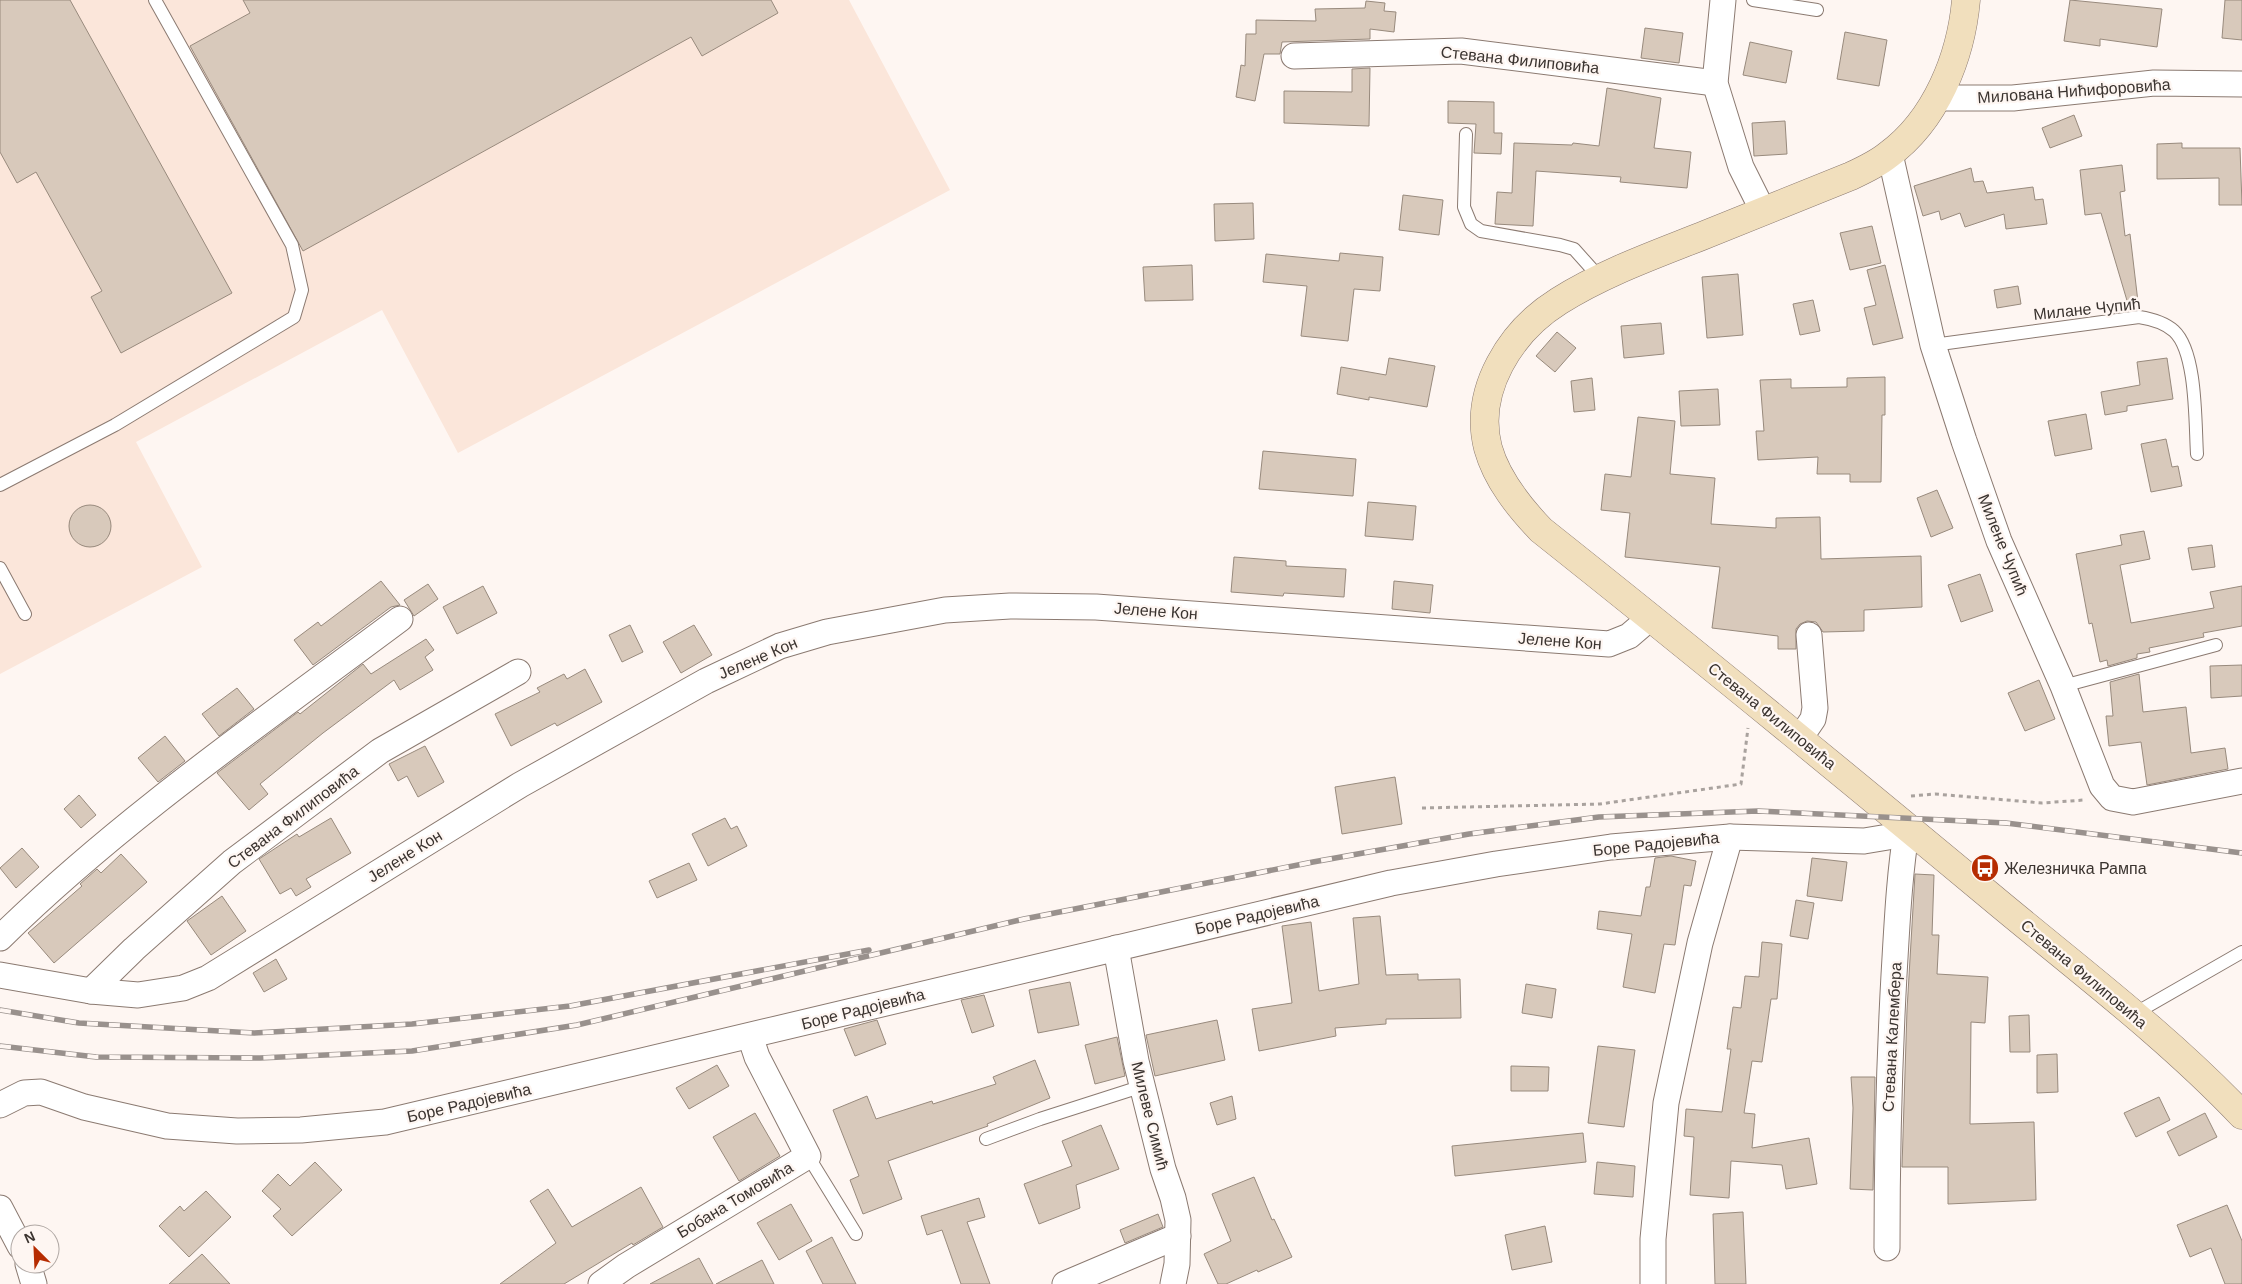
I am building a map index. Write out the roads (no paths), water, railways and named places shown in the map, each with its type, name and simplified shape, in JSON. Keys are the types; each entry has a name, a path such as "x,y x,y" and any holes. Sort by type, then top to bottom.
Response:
{"main road":[{"name":"Стевана Филиповића","path":"1966,0 1964,20 1954,62 1937,98 1909,135 1890,154 1873,166 1851,176 1600,278 1557,302 1535,320 1505,353 1496,368 1485,414 1488,448 1501,478 1519,507 1541,530 1751,698 2134,1014 2215,1086 2242,1115"}],"street":[{"path":"1723,0 1715,83 1741,167 1763,211"},
{"name":"Стевана Филиповића","path":"1294,56 1461,51 1715,83"},
{"name":"Милована Нићифоровића","path":"1937,98 2013,98 2154,82 2242,84"},
{"name":"Милене Чупић","path":"1890,154 1933,345 1964,441 1999,541 2063,686 2102,786 2112,798 2133,802 2242,781"},
{"name":"Јелене Кон","path":"0,975 91,991 138,996 183,988 208,978 537,776 706,681 780,646 827,632 945,610 1010,606 1096,607 1609,644 1629,636 1650,618"},
{"path":"0,938 41,898 180,784 400,619"},
{"path":"1800,738 1813,718 1815,708 1809,635"},
{"name":"Стевана Филиповића","path":"91,991 134,949 232,862 302,809 380,752 518,672"},
{"name":"Боре Радојевића","path":"0,1105 24,1093 41,1092 84,1107 167,1126 237,1130 310,1129 386,1122 1392,883 1496,864 1611,847 1730,836 1864,841 1888,837 1907,827"},
{"name":"Стевана Калембера","path":"1887,1248 1888,1125 1892,1012 1900,867 1907,827"},
{"name":"Боре Радојевића","path":"1653,1284 1653,1239 1666,1103 1700,943 1730,836"},
{"name":"Милеве Симић","path":"1116,948 1136,1060 1163,1170 1173,1198 1178,1220 1177,1264 1173,1284"},
{"name":"Бобана Томовића","path":"601,1284 635,1260 808,1156 757,1058 750,1036"},
{"path":"0,1208 10,1227"},
{"path":"1065,1284 1178,1236"}],"lane":[{"path":"0,486 115,424 294,317 302,290 292,245 155,0"},
{"path":"1753,0 1817,10"},
{"path":"1466,134 1464,207 1471,224 1481,231 1560,245 1574,250 1600,278"},
{"name":"Милане Чупић","path":"1933,345 2139,317 2154,319 2175,332 2188,356 2193,391 2196,454"},
{"path":"0,568 25,614"},
{"path":"2063,686 2216,645"},
{"path":"2134,1014 2242,952"},
{"path":"986,1139 1040,1119 1143,1086"},
{"path":"808,1156 856,1234"}],"railway":[{"path":"0,1046 96,1057 260,1058 412,1051 577,1025 1024,919 1313,862 1469,834 1599,817 1758,811 2006,823 2242,853"},
{"path":"0,1010 79,1023 254,1033 412,1024 570,1006 869,950"}],"place":[{"name":"Железничка Рампа","path":"1985,868"}]}
